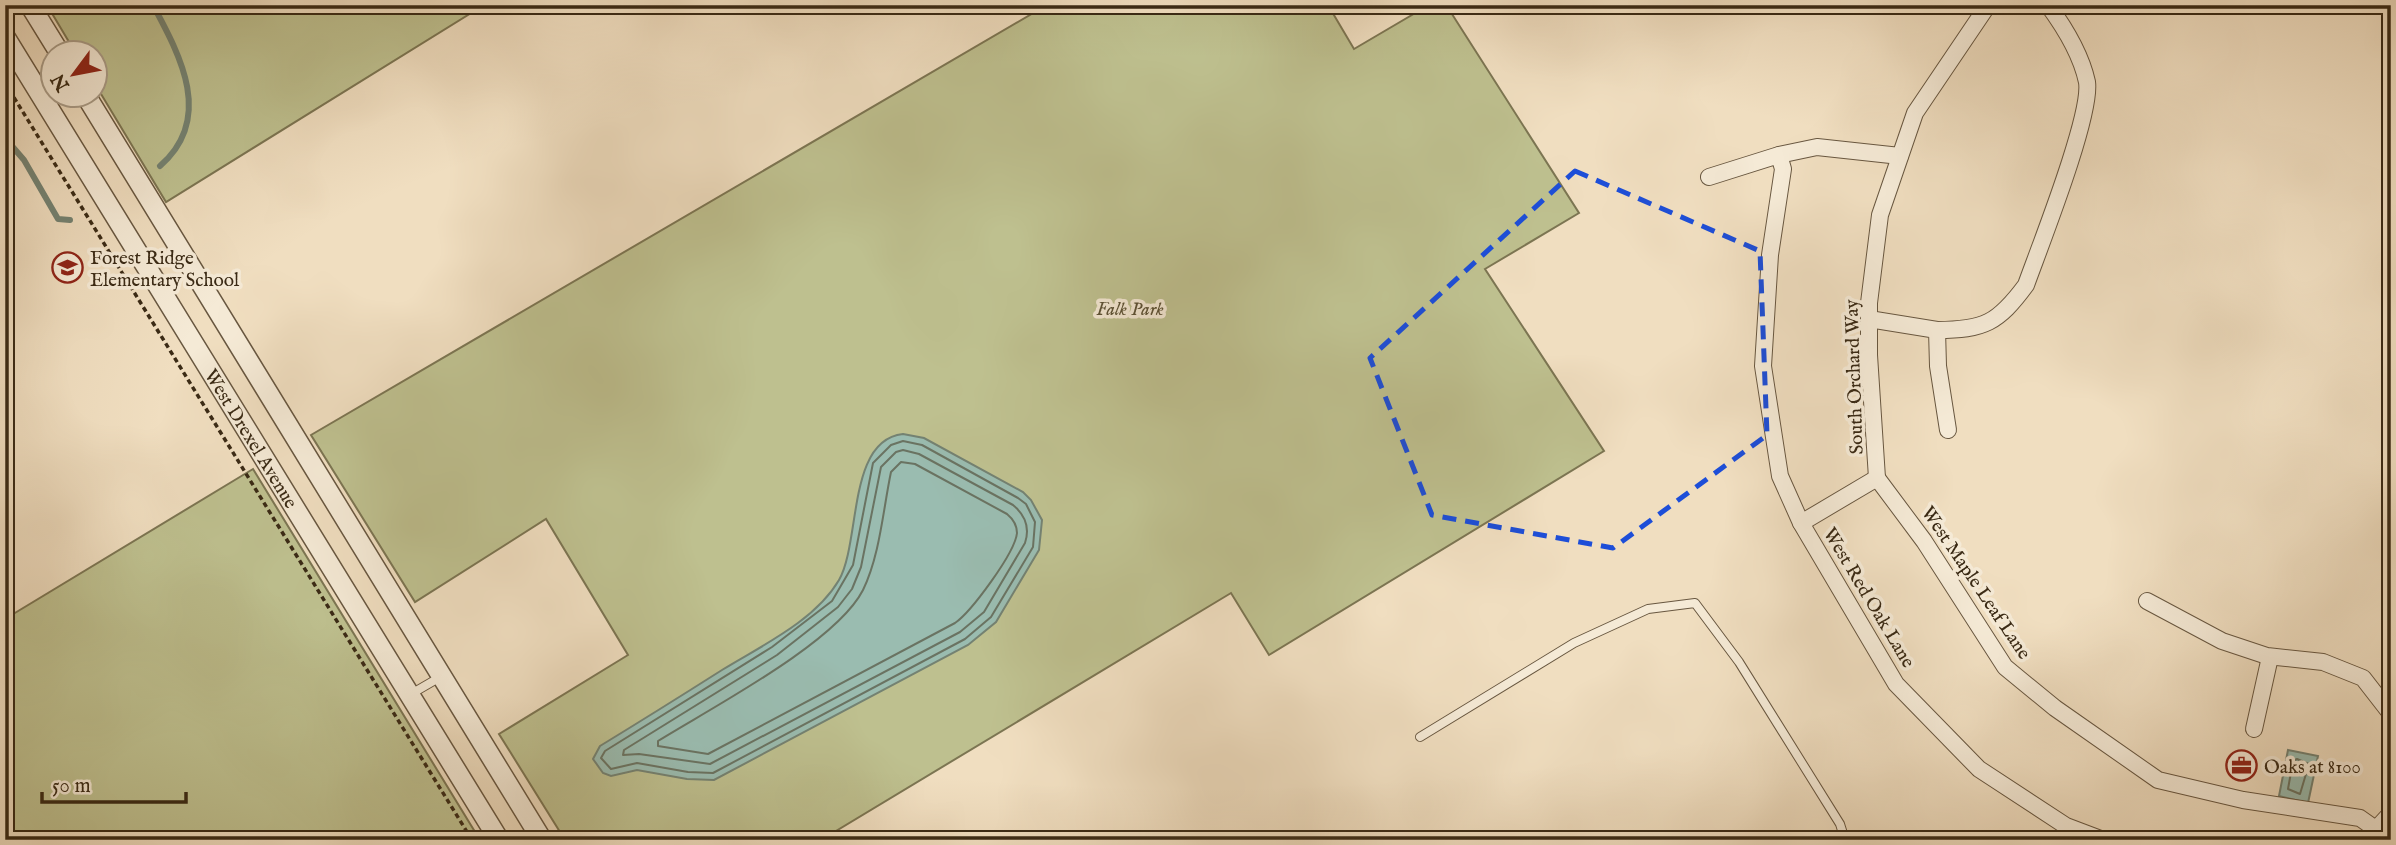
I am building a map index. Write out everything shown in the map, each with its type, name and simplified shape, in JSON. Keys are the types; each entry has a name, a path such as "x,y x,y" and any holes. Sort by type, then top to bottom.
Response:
{"street":[{"path":"30,5 50,38"},
{"name":"South Orchard Way","path":"1801,523 1877,478 1870,319 1880,215 1915,113 1988,5"},
{"path":"1870,319 1937,330 1970,330 1994,319 2011,305 2026,285 2078,135 2087,85 2078,54 2048,5"},
{"name":"West Drexel Avenue","path":"5,37 499,840"},
{"name":"West Drexel Avenue","path":"94,108 542,840"},
{"path":"1709,177 1817,146 1900,156"},
{"name":"West Red Oak Lane","path":"1779,155 1783,170 1770,255 1763,366 1780,476 1801,523 1896,684 1979,769 2066,826 2103,840"},
{"path":"1937,330 1938,366 1948,430"},
{"name":"West Maple Leaf Lane","path":"1877,478 1924,541 2005,667 2089,732 2158,780 2243,800 2360,818 2371,835 2391,839"},
{"path":"2147,601 2222,642 2270,657 2323,662 2363,678 2391,714"},
{"path":"2254,729 2270,657"},
{"path":"2371,835 2391,813"}],"lane":[{"path":"1420,737 1574,643 1648,609 1695,603 1739,662 1840,824 1845,840"},
{"path":"411,695 442,676"}],"path":[{"path":"5,83 471,840"}],"highlighted area":[{"path":"1575,171 1760,251 1767,435 1613,548 1432,515 1370,358"}],"green space":[{"path":"47,5 484,5 166,202 108,106 108,38 67,38"},
{"name":"Falk Park","path":"1047,5 1328,5 1354,49 1429,5 1462,5 1450,11 1579,213 1485,269 1604,451 1269,655 1231,593 821,840 565,840 499,734 628,655 546,519 415,602 311,435"},
{"path":"253,469 480,840 5,840 5,619"}],"water":[{"path":"903,434 924,438 1023,492 1031,500 1042,520 1039,550 996,622 968,645 714,780 687,779 637,770 611,776 603,773 593,759 600,746 786,631 829,595 846,563 858,495 872,454 885,440"},
{"path":"2288,750 2318,756 2308,803 2279,796"}],"waterway":[{"path":"153,5 182,66 189,108 186,128 176,148 160,166"},
{"path":"5,138 24,160 58,219 70,220"}],"place":[{"name":"Forest Ridge Elementary School","path":"67,268"},
{"name":"Oaks at 8100","path":"2241,766"}]}
